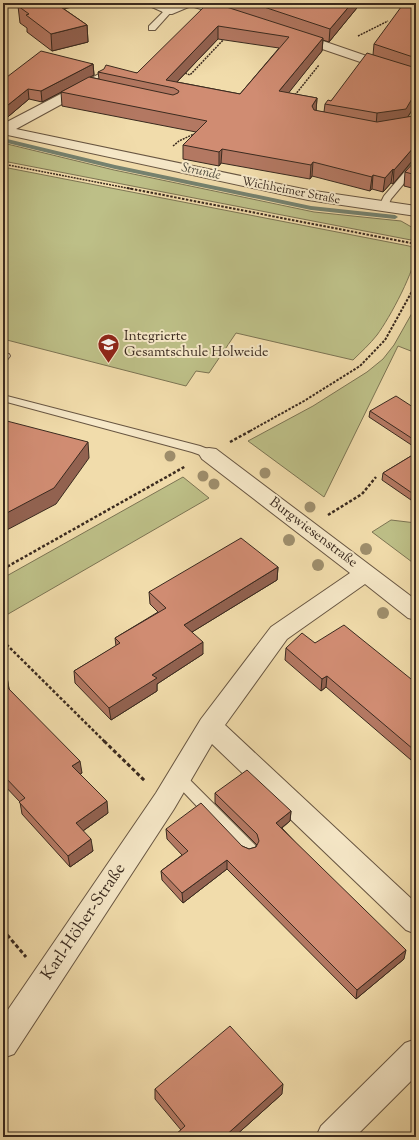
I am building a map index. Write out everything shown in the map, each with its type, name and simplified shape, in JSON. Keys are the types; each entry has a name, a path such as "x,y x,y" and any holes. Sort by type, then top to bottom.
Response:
{"street":[{"path":"168,11 188,3"},
{"path":"195,3 243,18"},
{"path":"279,30 416,77"},
{"name":"Wichheimer Straße","path":"3,130 85,86 99,84"},
{"name":"Wichheimer Straße","path":"3,130 156,164 314,196 416,211"},
{"name":"Burgwiesenstraße","path":"209,454 416,612"},
{"name":"Karl-Höher-Straße","path":"3,1042 165,801 210,726 279,633 365,573"},
{"path":"210,726 416,921"},
{"path":"332,1137 416,1054"}],"lane":[{"path":"26,3 43,3"},
{"path":"147,3 168,11 152,28"},
{"path":"384,206 387,198 416,164"},
{"path":"3,398 196,448 209,454"},
{"path":"179,778 249,850"}],"path":[{"path":"185,73 190,74 243,18"},
{"path":"288,93 295,95 334,48 388,21"},
{"path":"205,52 210,53"},
{"path":"309,67 316,68"},
{"path":"156,164 179,140 197,133"},
{"path":"3,164 416,244"},
{"path":"3,569 304,401 360,366 385,340 416,284"},
{"path":"306,528 362,494 376,477"},
{"path":"3,640 165,801"}],"green space":[{"path":"3,143 114,170 314,212 401,221 415,229 411,240 3,161"},
{"name":"Integrierte Gesamtschule Holweide","path":"3,167 409,246 416,249 415,257 401,293 382,327 368,345 353,360 236,333 209,373 196,371 186,386 3,339"},
{"path":"416,306 416,353 398,346 324,497 248,441 313,406 367,372 383,359 394,345"},
{"path":"183,477 209,498 3,617 3,578"},
{"path":"391,520 416,523 416,565 372,532"}],"building":[{"path":"33,3 55,3 87,25 51,34 26,15 29,14 18,6"},
{"path":"55,3 66,3 58,5"},
{"path":"208,3 214,3 323,38 279,91 317,98 312,106 314,110 377,122 413,116 416,111 416,147 414,147 385,178 373,175 372,177 313,162 311,165 222,149 219,152 183,145 207,121 61,92 89,77 173,95 179,91 174,88 98,72 104,69 106,65 137,73","holes":["218,26 289,37 240,94 166,80"]},
{"path":"252,3 352,3 330,29"},
{"path":"404,3 416,3 416,58 374,44"},
{"path":"41,51 93,64 41,91 28,89 3,109 3,80"},
{"path":"367,53 416,68 416,96 413,97 406,109 377,113 325,104 328,100 331,101"},
{"path":"416,160 416,175 405,172"},
{"path":"396,396 416,409 416,441 370,411"},
{"path":"3,420 88,442 54,488 3,515"},
{"path":"416,453 416,490 412,493 383,473"},
{"path":"241,538 278,567 184,625 203,642 152,675 157,678 109,708 74,671 120,643 115,638 166,608 149,592"},
{"path":"344,625 416,683 416,747 413,749 327,676 322,679 286,648 302,633 315,643"},
{"path":"3,673 7,677 3,680"},
{"path":"3,683 80,761 72,766 107,801 76,823 91,839 68,856 19,802 25,798 3,775"},
{"path":"247,770 291,811 276,823 406,950 357,990 227,860 182,893 161,871 188,851 166,829 201,803 242,846 249,849 256,847 259,841 257,834 215,793"},
{"path":"230,1026 283,1084 224,1137 173,1137 185,1126 155,1089"}],"waterway":[{"name":"Strunde","path":"3,140 115,167 311,208 395,217"}],"place":[{"name":"Integrierte Gesamtschule Holweide","path":"109,364"}]}
